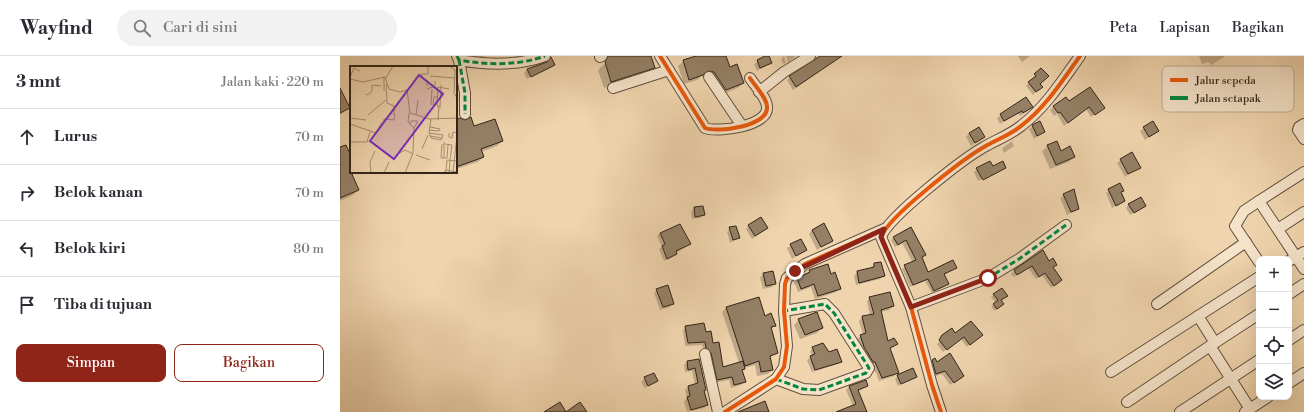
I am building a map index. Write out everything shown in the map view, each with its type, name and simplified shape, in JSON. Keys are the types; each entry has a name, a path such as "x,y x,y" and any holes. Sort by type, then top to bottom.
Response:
{"street":[{"path":"465,114 465,93 458,58 491,64 529,62 545,56"},
{"path":"660,56 705,128 730,130 757,121 764,116 768,109 750,78"},
{"path":"759,92 784,72 810,56"},
{"path":"725,412 776,379 781,373 786,359 787,346 784,311 784,284 787,278 795,271 884,229 918,197 962,162 1021,126 1045,104 1080,56"},
{"path":"613,88 669,70"},
{"path":"708,77 742,126"},
{"path":"1304,124 1299,127 1298,130 1304,139"},
{"path":"1256,257 1235,226 1244,212 1304,172"},
{"path":"1259,201 1304,269"},
{"path":"1278,230 1304,212"},
{"path":"911,307 988,278 1019,259 1066,225"},
{"path":"884,229 881,237 911,307 932,385 941,412"},
{"path":"1157,304 1246,242"},
{"path":"1111,372 1256,279"},
{"path":"1292,292 1304,284"},
{"path":"776,379 803,389 819,390 866,373 869,368 828,306 820,304 784,311"},
{"path":"1198,316 1247,411 1264,400"},
{"path":"1127,402 1256,316"},
{"path":"1292,338 1304,330"},
{"path":"705,354 718,412"},
{"path":"1180,412 1256,362"},
{"path":"1292,381 1304,373"}],"building":[{"path":"608,56 651,56 655,68 611,82 605,62"},
{"path":"696,56 726,56 730,67 737,64 744,83 726,90 714,72 709,71 689,80 683,60"},
{"path":"765,56 769,56 772,63 760,68 757,60"},
{"path":"820,56 842,56 796,87 789,76"},
{"path":"551,57 555,65 531,77 527,69 547,62"},
{"path":"1041,68 1049,76 1040,84 1043,87 1036,92 1028,82 1036,76 1034,74"},
{"path":"1090,87 1105,108 1095,115 1089,107 1068,123 1060,112 1058,113 1053,106 1066,97 1069,101"},
{"path":"340,88 350,108 340,113"},
{"path":"1026,97 1033,107 1004,121 1000,114"},
{"path":"471,117 474,126 495,119 503,141 481,149 484,157 457,167 457,120 460,118 465,120"},
{"path":"1040,121 1045,132 1037,136 1032,125"},
{"path":"1153,121 1159,131 1149,137 1143,127"},
{"path":"979,127 985,137 975,143 969,133"},
{"path":"1057,141 1061,151 1070,146 1075,157 1056,165 1047,145"},
{"path":"346,145 350,154 350,173 351,173 359,190 340,198 340,147"},
{"path":"1132,152 1141,168 1128,174 1120,159"},
{"path":"990,161 993,166 1003,161 1006,168 983,180 976,168"},
{"path":"1120,183 1124,191 1121,192 1125,201 1116,206 1108,189"},
{"path":"1074,189 1079,209 1071,212 1063,194"},
{"path":"1141,197 1146,206 1134,213 1128,204"},
{"path":"703,206 705,215 695,217 694,207"},
{"path":"761,217 768,228 755,236 748,225"},
{"path":"824,223 833,241 821,247 812,230"},
{"path":"680,224 691,244 676,251 677,254 667,259 662,246 665,244 660,233"},
{"path":"736,226 740,238 733,240 729,227"},
{"path":"911,227 926,255 922,257 928,272 953,260 957,268 944,274 949,284 934,291 928,279 913,285 904,265 916,260 906,240 898,245 893,237"},
{"path":"801,239 807,250 796,256 790,244"},
{"path":"1043,250 1049,261 1053,258 1057,265 1053,267 1062,280 1054,286 1045,273 1039,277 1032,266 1017,275 1014,270"},
{"path":"881,262 885,276 859,283 857,271 874,267 874,263"},
{"path":"828,264 831,274 835,272 841,289 818,296 814,284 801,289 797,278 810,272 809,270"},
{"path":"773,271 776,284 766,286 763,273"},
{"path":"668,285 674,304 663,307 656,289"},
{"path":"1002,288 1008,296 1001,300 1004,304 997,309 993,304 998,300 993,294"},
{"path":"890,292 894,306 881,310 888,341 894,338 898,344 890,348 899,373 882,378 875,362 873,362 864,347 860,335 866,333 862,316 874,314 869,297"},
{"path":"759,297 765,316 771,313 776,326 771,327 778,353 770,356 773,370 761,372 759,361 745,366 726,307"},
{"path":"817,312 823,328 805,335 798,319"},
{"path":"971,321 983,335 970,345 964,337 947,350 939,340 942,335 952,328 955,333"},
{"path":"704,323 706,332 711,331 713,343 719,342 723,367 743,361 745,369 742,370 746,382 734,385 732,377 717,380 711,353 706,348 705,342 688,343 685,326"},
{"path":"823,343 829,352 837,349 842,362 815,370 810,356 815,354 812,347"},
{"path":"950,353 964,376 954,383 945,371 936,374 932,360 935,358 937,362"},
{"path":"699,359 706,390 704,391 708,405 691,410 687,397 690,396 688,386 698,383 695,368 688,370 687,361"},
{"path":"913,368 917,377 901,384 897,375"},
{"path":"654,373 658,381 648,386 644,377"},
{"path":"866,380 868,386 858,390 867,412 836,412 856,404 849,386"},
{"path":"765,401 769,412 738,412"},
{"path":"560,402 566,412 544,412"},
{"path":"580,402 587,412 566,412"}],"marked path":[{"path":"457,56 459,60 491,64 524,62 545,56"},
{"path":"459,60 465,93 465,114"},
{"path":"911,307 988,278 1019,259 1066,225"},
{"path":"776,379 803,389 819,390 866,373 869,368 834,313 825,304 784,311"}],"cycle path":[{"path":"660,56 705,128 720,130 731,129 752,123 760,119 765,114 767,107 765,100 750,78"},
{"path":"941,412 932,385 911,307 881,237 897,216 944,175 974,153 1012,132 1030,119 1053,93 1080,56"},
{"path":"725,412 776,379 784,367 787,346 784,311 785,284 787,278 805,264 884,229"}],"route":[{"path":"795,271 806,264 884,229 881,237 897,270 911,307 988,278"}]}
